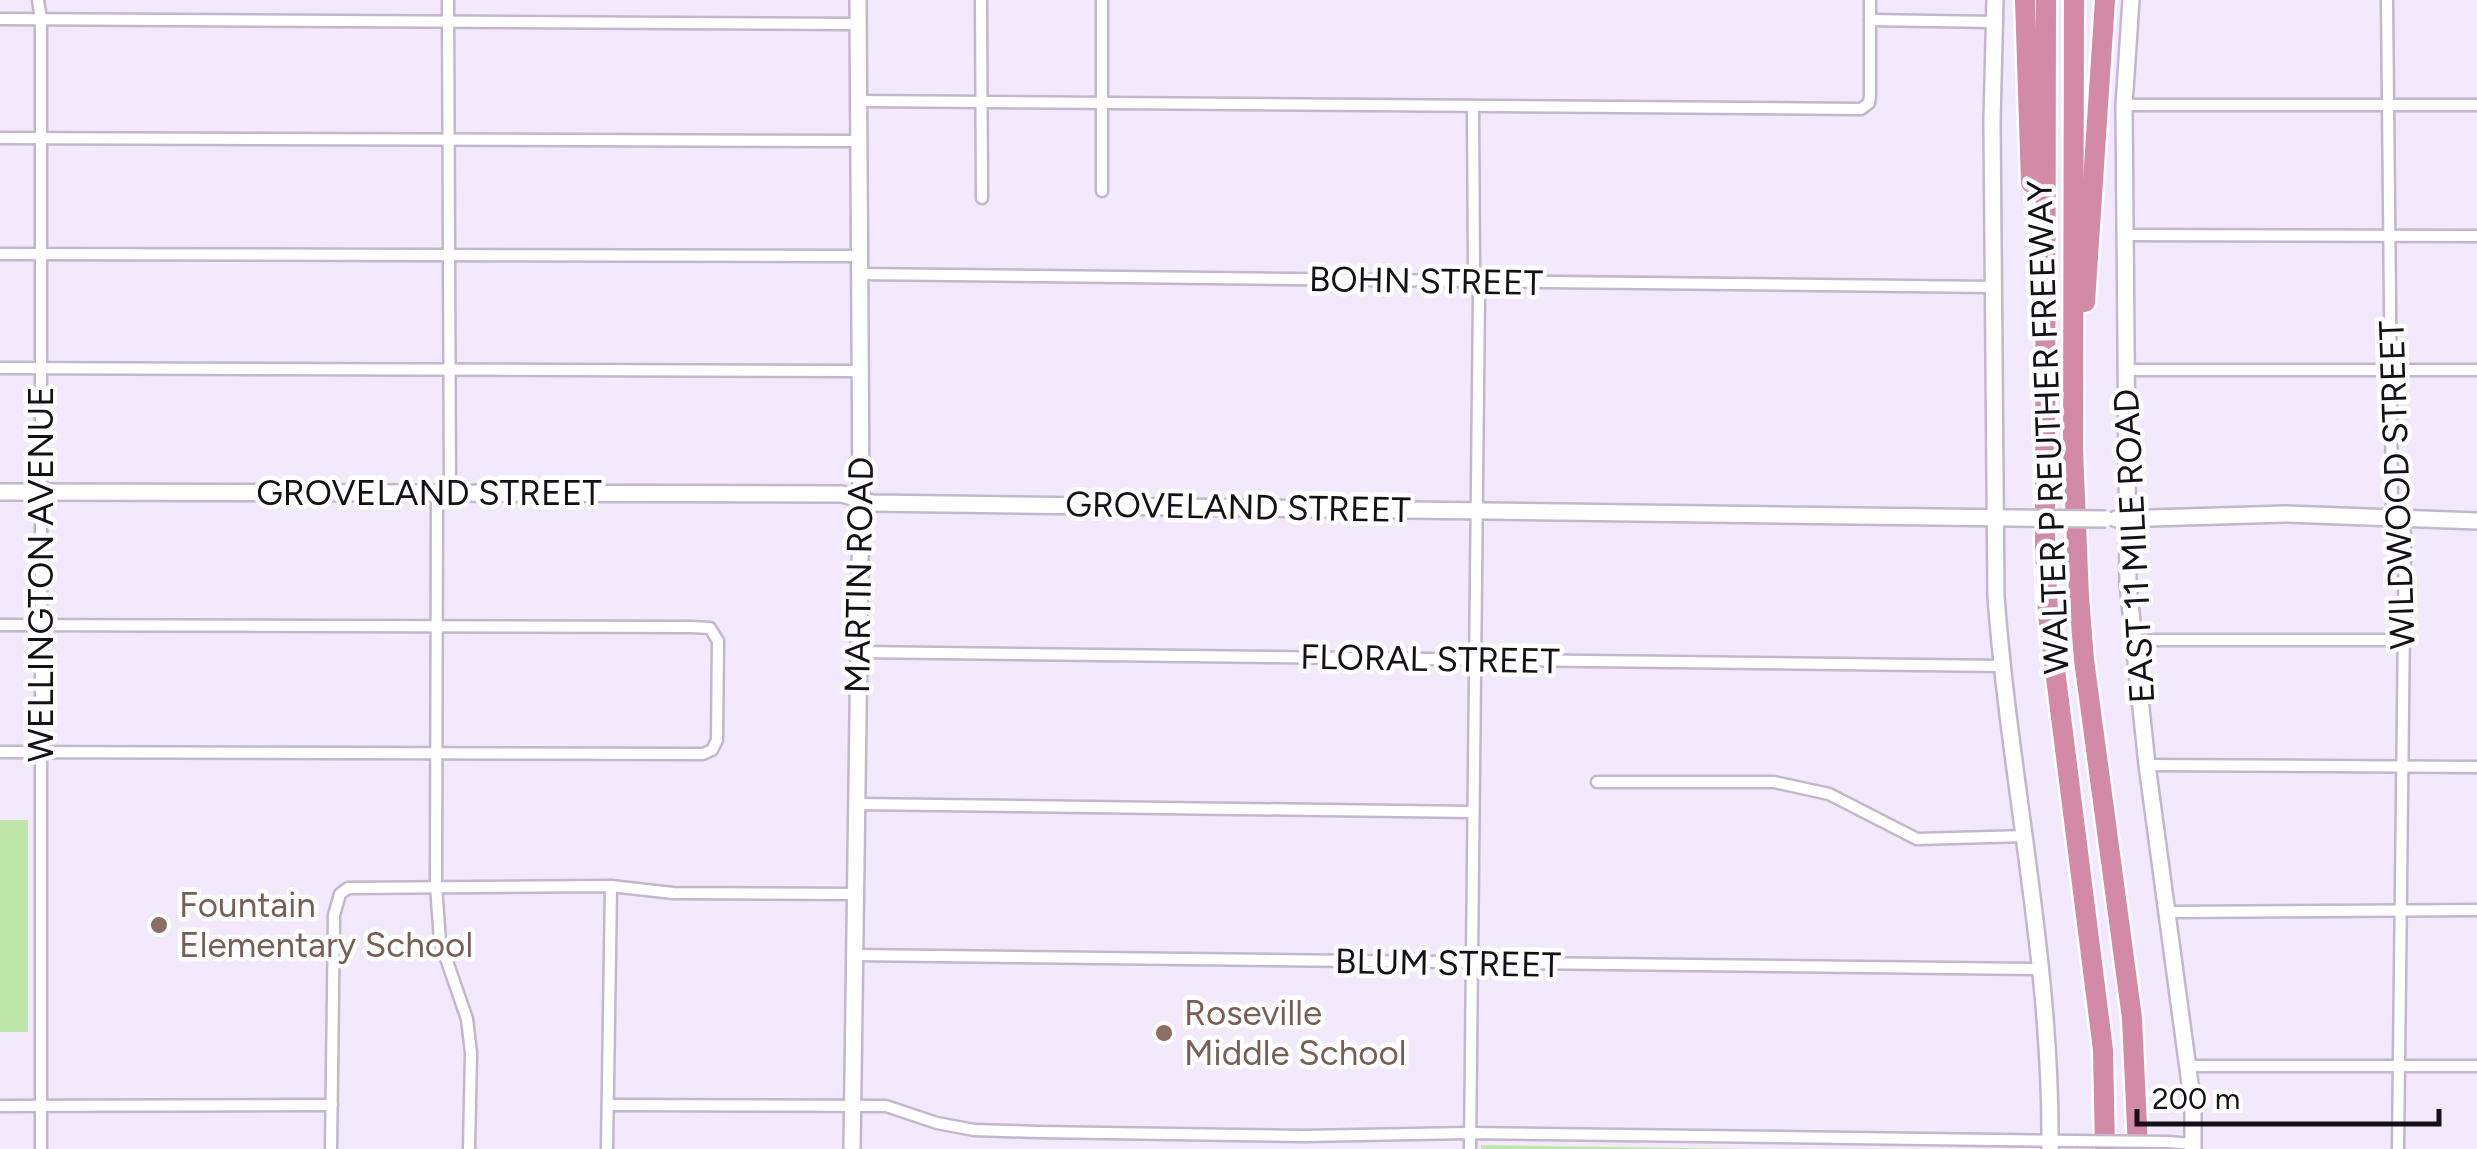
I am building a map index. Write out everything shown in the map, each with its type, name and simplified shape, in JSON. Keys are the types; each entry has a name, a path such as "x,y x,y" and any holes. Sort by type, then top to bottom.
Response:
{"highway":[{"path":"2025,0 2033,228 2045,322"},
{"name":"WALTER P REUTHER FREEWAY","path":"2046,0 2048,614 2103,1050 2104,1149"},
{"name":"WALTER P REUTHER FREEWAY","path":"2074,0 2075,490 2082,644 2132,1018 2138,1149"},
{"path":"2075,490 2084,450 2084,312 2105,0"}],"street":[{"name":"WELLINGTON AVENUE","path":"38,0 41,1149"},
{"path":"448,0 450,370 437,626 436,886 440,941 465,1007 470,1036 470,1149"},
{"name":"MARTIN ROAD","path":"852,1149 861,497 858,0"},
{"path":"981,0 982,198"},
{"path":"1102,0 1102,191"},
{"path":"860,102 1866,107 1870,96 1870,0"},
{"path":"1995,0 1993,518 2001,666 2048,1027 2050,1145"},
{"name":"EAST 11 MILE ROAD","path":"2131,0 2124,105 2126,520 2132,640 2188,1066 2193,1146"},
{"name":"WILDWOOD STREET","path":"2387,0 2392,510 2406,532 2398,1149"},
{"path":"0,19 858,24"},
{"path":"1870,20 1993,22"},
{"path":"2124,105 2477,105"},
{"path":"1470,1149 1477,511 1473,106"},
{"path":"0,138 860,141"},
{"path":"2125,235 2477,236"},
{"path":"0,254 859,256"},
{"name":"BOHN STREET","path":"860,274 1992,287"},
{"path":"0,368 860,371"},
{"path":"2126,370 2477,370"},
{"name":"GROVELAND STREET","path":"0,492 842,494 872,502 2126,520 2286,514 2477,521"},
{"path":"0,625 691,626 713,630 718,638 717,740 712,750 703,754 0,752"},
{"path":"2132,640 2404,640"},
{"name":"FLORAL STREET","path":"859,652 2001,666"},
{"path":"2147,765 2477,767"},
{"path":"1597,782 1774,782 1829,794 1917,839 2026,836"},
{"path":"857,804 1473,812"},
{"path":"331,1149 334,916 340,894 358,886 611,886 673,893 856,894"},
{"path":"607,1149 611,886"},
{"path":"2168,912 2477,910"},
{"name":"BLUM STREET","path":"855,955 2042,969"},
{"path":"2188,1066 2477,1066"},
{"path":"608,1104 886,1106 974,1130 2050,1145 2076,1141 2168,1142 2193,1146"},
{"path":"0,1106 332,1105"}],"green space":[{"path":"0,820 28,820 28,1032 0,1032"},
{"path":"1481,1145 1755,1149 1481,1149"}],"place":[{"name":"Fountain Elementary School","path":"159,925"},
{"name":"Roseville Middle School","path":"1164,1033"}]}
